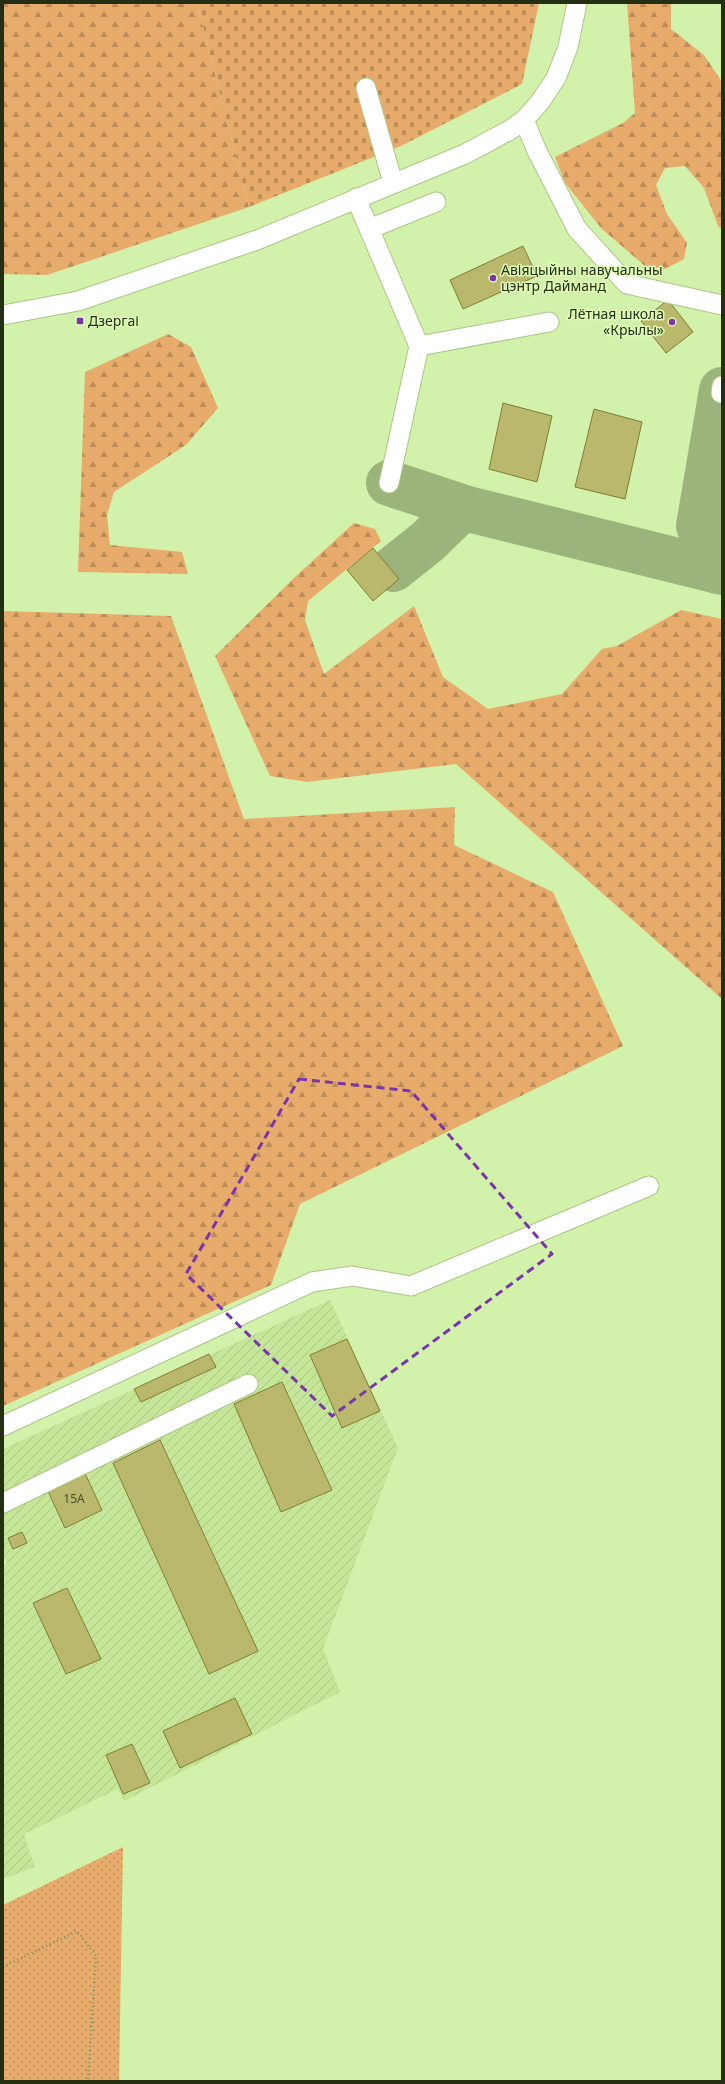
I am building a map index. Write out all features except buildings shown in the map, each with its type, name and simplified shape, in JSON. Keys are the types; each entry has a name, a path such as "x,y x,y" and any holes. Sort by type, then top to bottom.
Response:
{"street":[{"path":"3,316 78,301 256,240 465,154 510,130 524,120 540,102 556,78 568,47 577,3"},
{"path":"366,88 393,183"},
{"path":"524,120 537,151 577,229 627,284 722,305"},
{"path":"356,198 419,346 389,483"},
{"path":"368,229 436,202"},
{"path":"419,346 549,322"},
{"path":"3,1426 312,1282 352,1276 411,1286 649,1186"},
{"path":"3,1503 248,1384"}],"path":[{"path":"3,1967 78,1931 96,1956 88,2081"}],"highlighted area":[{"path":"299,1079 411,1091 552,1254 332,1416 186,1274"}],"shaded area":[{"path":"330,1300 398,1448 323,1649 340,1692 124,1801 118,1789 24,1834 35,1867 3,1879 3,1566 7,1564 3,1555 3,1449"}],"green space":[{"path":"3,3 197,3 249,207 47,275 3,274"},
{"path":"197,3 539,3 522,84 401,146 249,207"},
{"path":"627,3 671,3 671,29 704,55 722,82 722,229 718,226 704,188 685,166 665,168 656,185 667,214 687,243 684,259 665,269 645,266 602,229 565,183 555,157 623,123 635,113"},
{"path":"168,334 191,347 218,408 186,445 114,492 107,515 110,545 182,552 188,574 78,572 85,372"},
{"path":"354,523 375,529 381,541 308,601 305,620 324,674 414,606 443,677 488,709 562,694 602,649 617,646 681,610 722,619 722,999 456,764 307,782 270,776 215,656 295,577"},
{"path":"3,611 171,616 244,819 455,807 454,845 553,892 623,1046 300,1204 271,1285 3,1406"},
{"path":"123,1847 119,2081 3,2081 3,1905"}],"taxiway":[{"path":"717,571 699,526 722,390"},
{"path":"389,483 468,509 722,572"},
{"path":"393,569 427,542 459,511 468,509"}],"place":[{"name":"Авіяцыйны навучальны цэнтр Дайманд","path":"493,278"},
{"name":"Дзергаі","path":"80,321"},
{"name":"Лётная школа «Крылы»","path":"672,322"}]}
